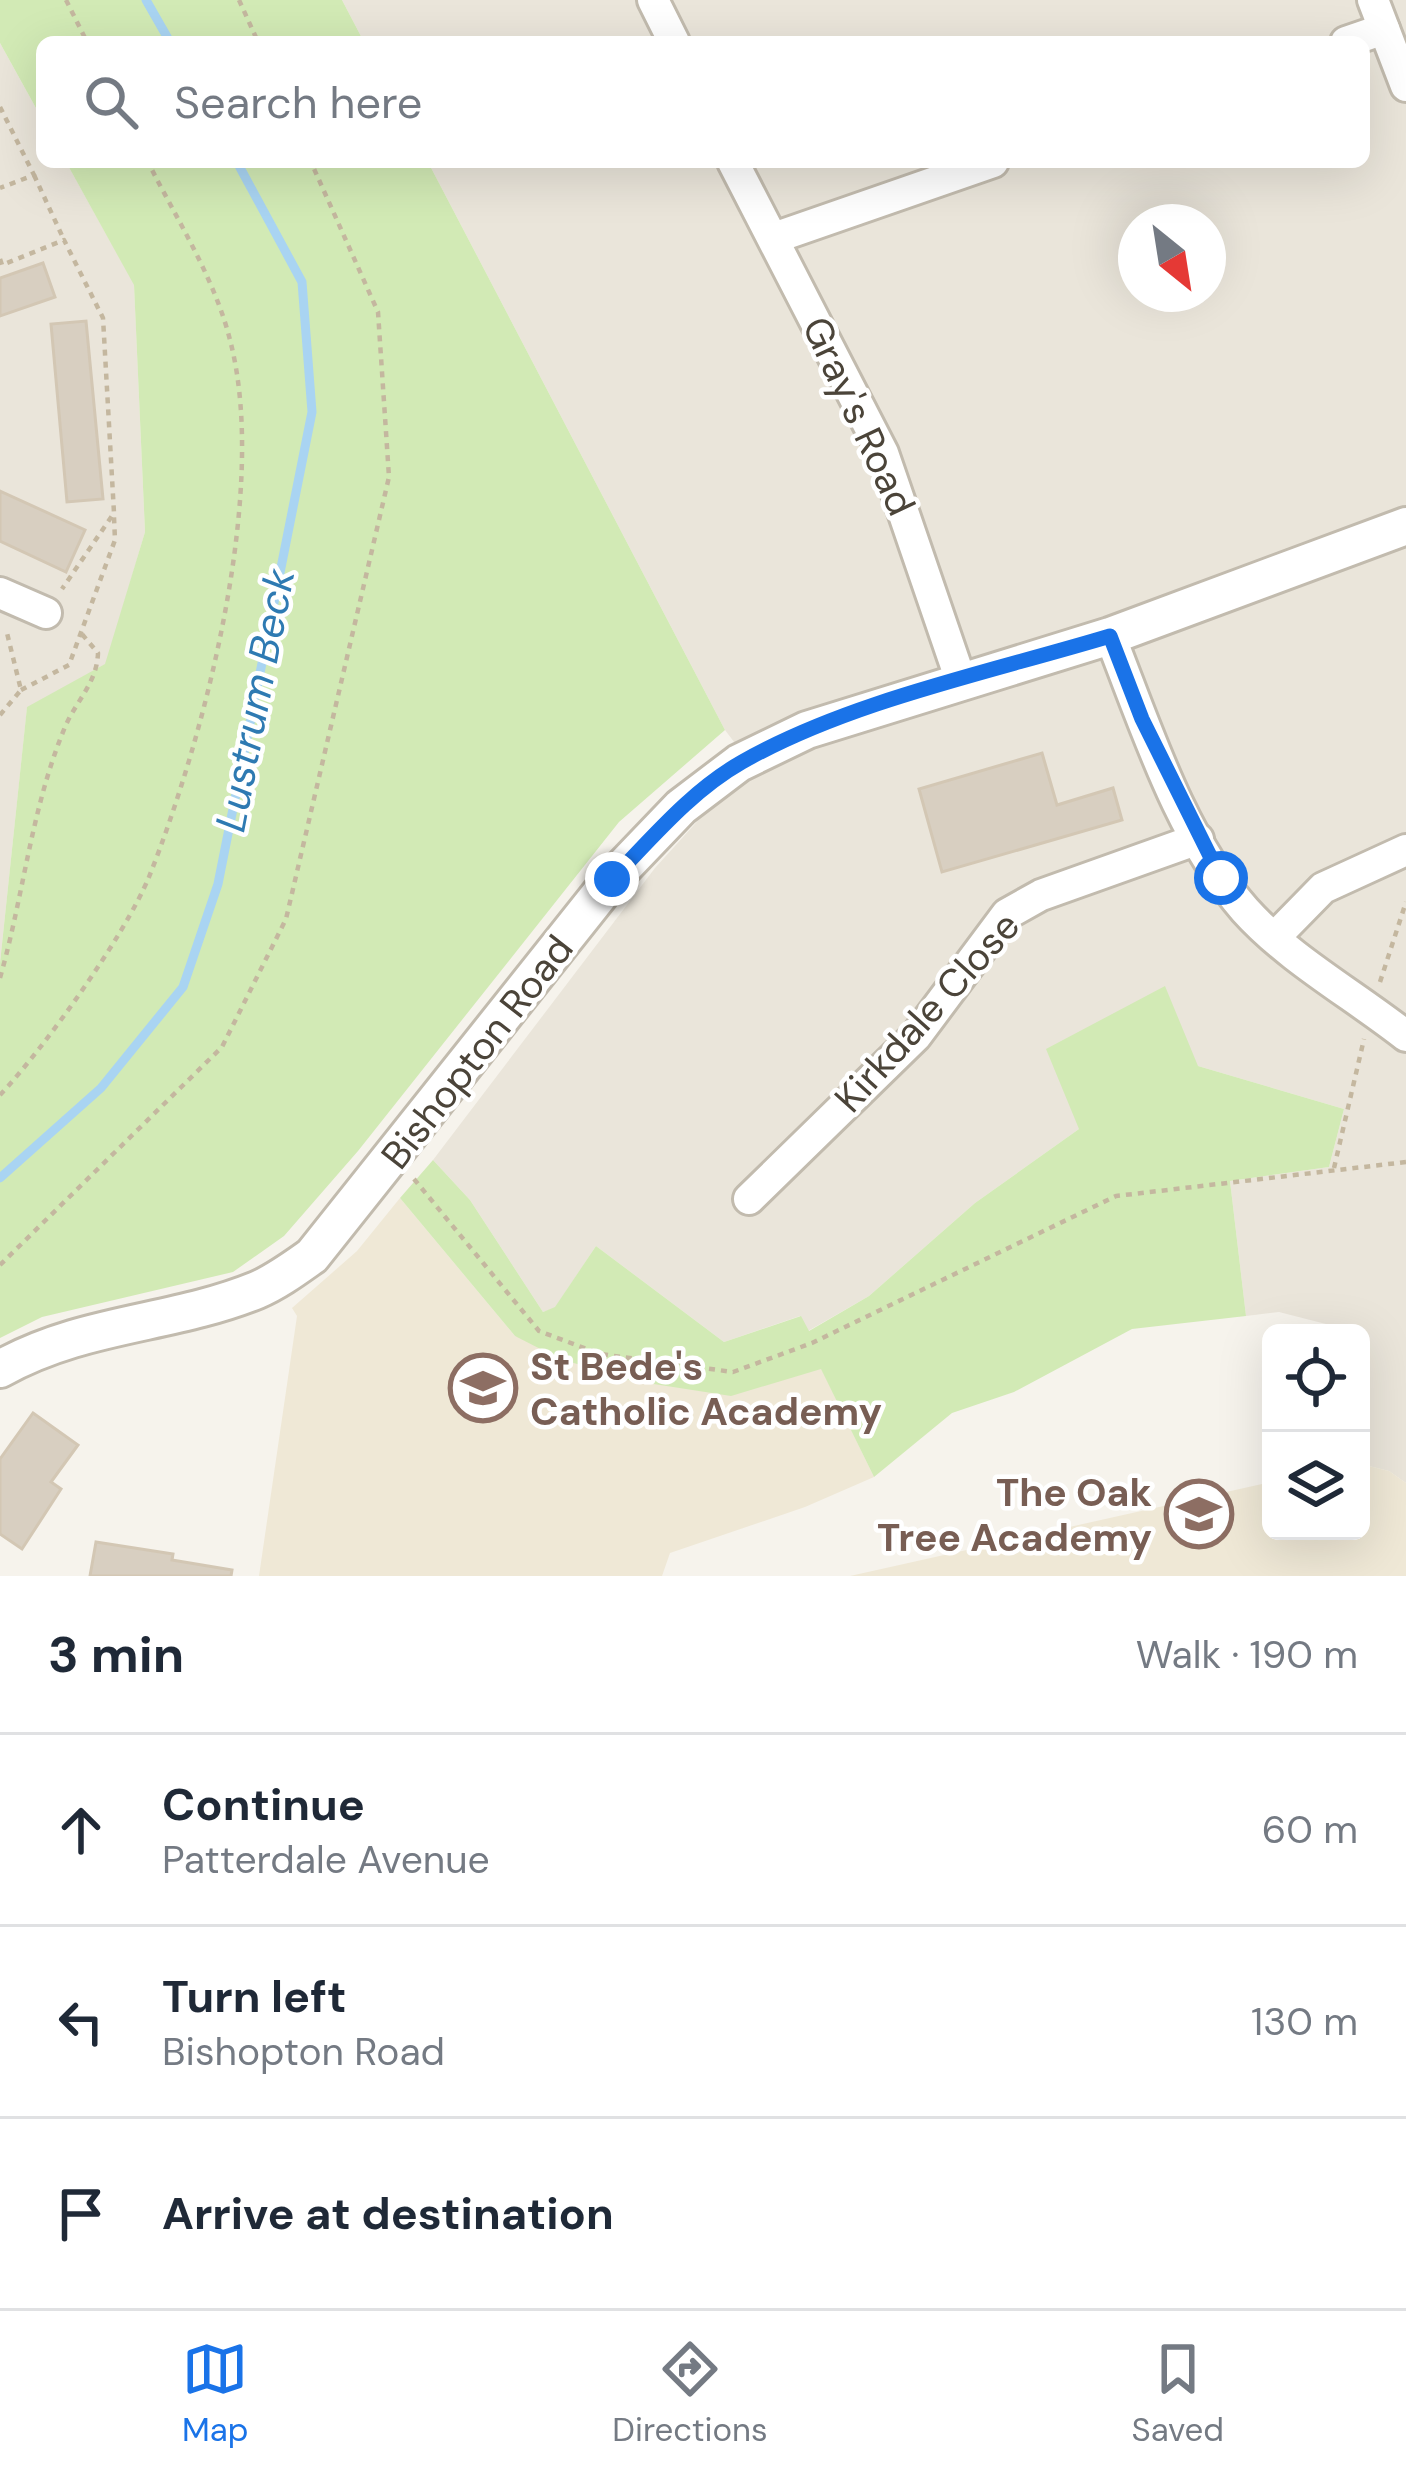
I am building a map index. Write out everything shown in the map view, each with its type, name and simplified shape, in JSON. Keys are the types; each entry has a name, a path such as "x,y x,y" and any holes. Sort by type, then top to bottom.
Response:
{"street":[{"path":"653,0 671,36"},
{"path":"1353,36 1378,15 1406,86"},
{"name":"Gray's Road","path":"736,168 883,453 961,681"},
{"path":"774,238 976,168"},
{"name":"Bishopton Road","path":"0,1369 95,1328 207,1307 261,1289 312,1256 612,879 681,807 739,763 806,730 1110,636 1406,526"},
{"path":"1,594 46,614"},
{"path":"1110,636 1198,839 1247,912 1406,1036"},
{"name":"Kirkdale Close","path":"749,1199 916,1036 1007,914 1041,895 1198,839"},
{"path":"1276,937 1323,888 1406,850"}],"path":[{"path":"66,0 84,36"},
{"path":"239,0 254,36"},
{"path":"0,107 103,318 115,540 69,665 21,690 0,715"},
{"path":"0,1095 75,999 148,880 202,706 235,546 245,438 232,344 213,293 151,168"},
{"path":"0,1264 222,1047 286,919 389,477 378,312 314,168"},
{"path":"0,188 34,175"},
{"path":"0,259 2,265 64,240"},
{"path":"46,614 114,513"},
{"path":"1,594 21,690"},
{"path":"0,978 42,785 67,721 95,677 95,644 81,633"},
{"path":"396,1156 539,1331 600,1354 733,1372 812,1342 1116,1196 1406,1162"}],"shaded area":[{"path":"342,0 1406,0 1406,1483 1389,1471 1370,1466 1370,1324 1326,1324 1279,1312 1246,1316 1230,1181 1329,1167 1344,1109 1198,1066 1079,1129 975,1203 869,1296 808,1331 800,1316 724,1342 596,1246 555,1308 543,1312 470,1200 433,1160 655,868 750,763 725,730 431,168 1370,168 1370,36 361,36"},
{"path":"0,43 36,108 36,168 69,168 134,284 145,532 106,664 27,708 0,963"},
{"name":"St Bede's Catholic Academy","path":"400,1198 515,1336 731,1395 821,1368 874,1477 805,1507 670,1553 662,1576 259,1576 297,1316 292,1308 357,1251"},
{"name":"The Oak Tree Academy","path":"1370,1466 1389,1471 1406,1483 1406,1576 850,1576 1262,1484 1262,1540 1370,1540"}],"green space":[{"path":"0,0 342,0 361,36 36,36 36,108 0,43"},
{"path":"69,168 431,168 725,730 619,822 358,1151 284,1236 233,1272 42,1317 0,1338 0,963 27,707 105,664 145,532 134,285"},
{"path":"1165,986 1198,1066 1344,1109 1329,1167 1230,1181 1246,1316 1132,1329 1014,1392 952,1413 874,1477 821,1369 731,1396 628,1380 558,1358 515,1336 400,1198 433,1160 470,1200 543,1312 555,1307 596,1246 724,1342 801,1316 809,1331 869,1296 975,1203 1079,1129 1046,1049"}],"building":[{"path":"43,263 55,297 0,316 0,278"},
{"path":"86,321 103,499 67,502 51,324"},
{"path":"0,491 85,530 66,572 0,541"},
{"path":"1042,753 1057,805 1113,788 1122,820 942,872 919,789"},
{"path":"33,1413 78,1445 51,1482 61,1489 22,1549 0,1534 0,1459"},
{"path":"96,1542 173,1554 172,1560 232,1570 231,1576 90,1576"}],"waterway":[{"name":"Lustrum Beck","path":"146,0 167,36"},
{"name":"Lustrum Beck","path":"0,1178 101,1088 183,987 218,884 312,412 302,282 240,168"}],"place":[{"name":"St Bede's Catholic Academy","path":"483,1388"},
{"name":"The Oak Tree Academy","path":"1199,1514"}],"route":[{"path":"612,879 681,807 739,763 806,730 1110,636 1142,719 1221,878"}]}
